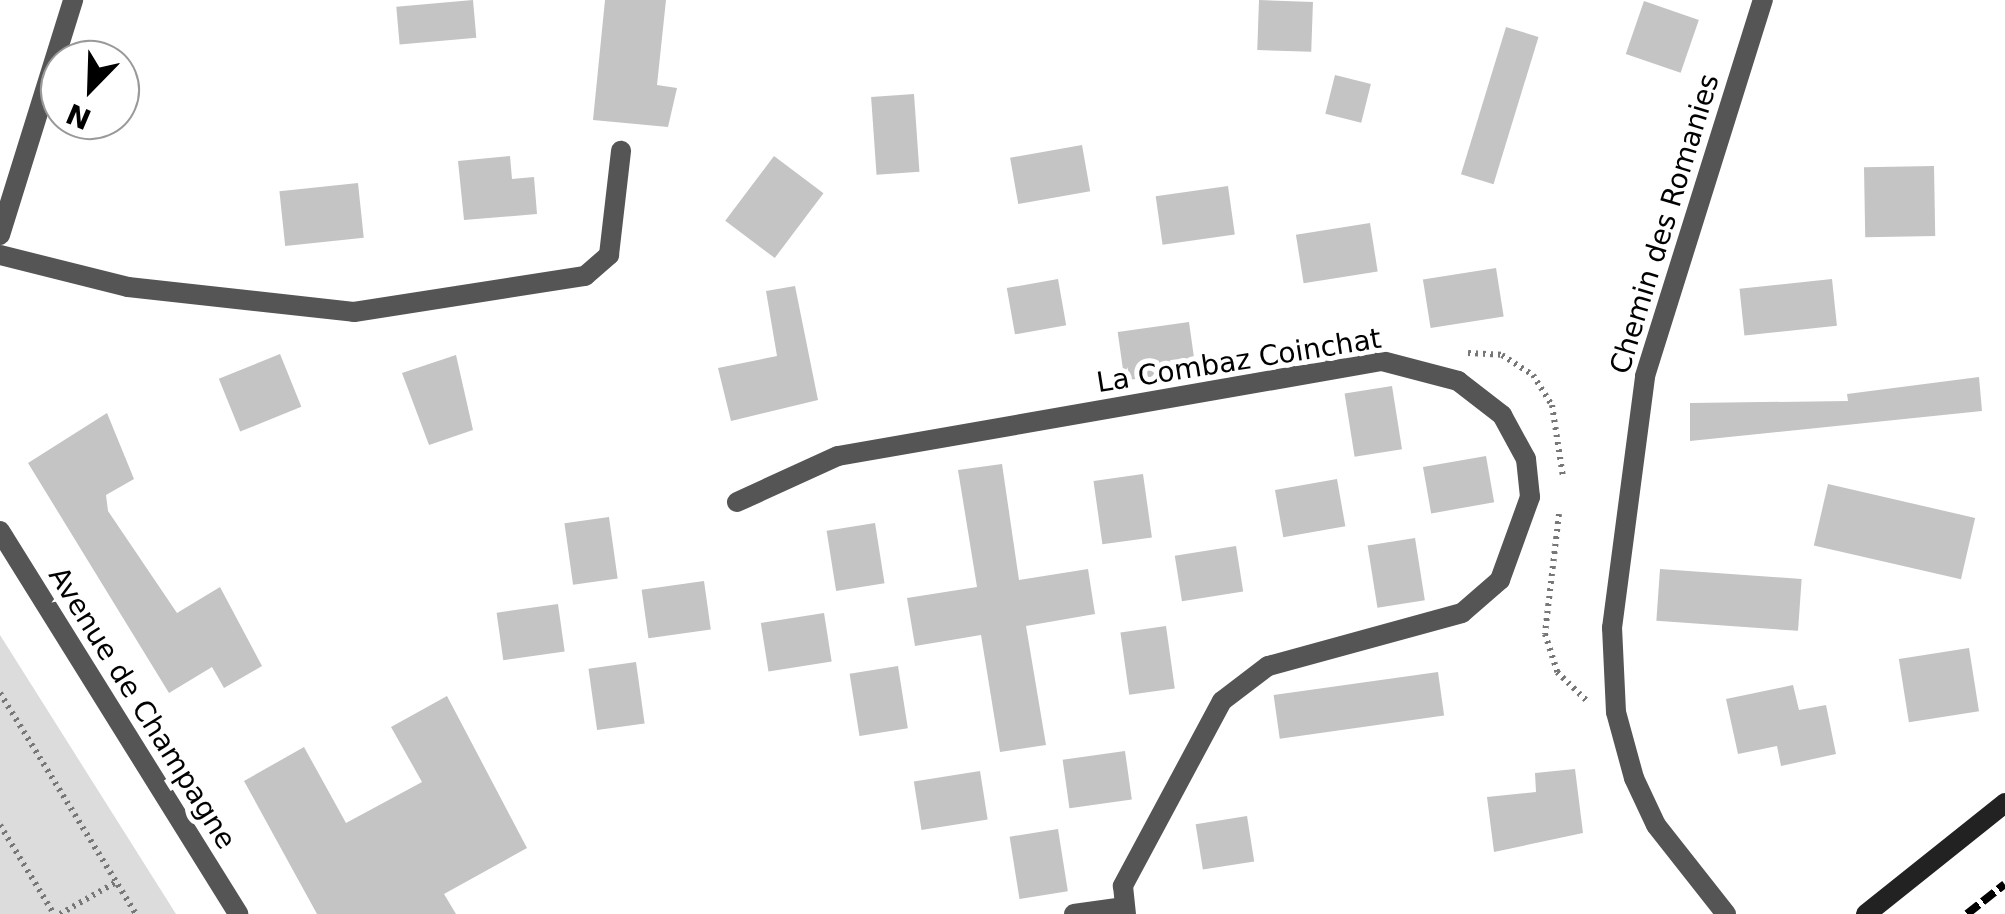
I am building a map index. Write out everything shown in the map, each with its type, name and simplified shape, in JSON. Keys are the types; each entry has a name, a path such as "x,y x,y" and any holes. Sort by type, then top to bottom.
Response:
{"main road":[{"path":"1866,914 2005,803"}],"street":[{"path":"0,236 73,0"},
{"name":"Chemin des Romanies","path":"1726,914 1656,826 1634,778 1616,712 1612,628 1645,376 1764,0"},
{"path":"0,255 128,287 354,312 585,276 609,255 621,152"},
{"name":"La Combaz Coinchat","path":"736,502 838,456 1382,361 1458,381 1502,415 1526,460 1530,496 1500,580 1434,626 1246,679 1198,736 1123,886 1124,911"},
{"name":"Avenue de Champagne","path":"0,531 238,914"},
{"path":"1074,914 1124,911"}],"path":[{"path":"0,693 136,914"},
{"path":"0,825 57,914 116,882"}],"shaded area":[{"path":"0,635 176,914 0,914"}],"building":[{"path":"473,0 476,38 400,45 396,7"},
{"path":"605,0 666,0 657,85 677,88 668,127 593,120"},
{"path":"1259,0 1313,2 1311,52 1257,50"},
{"path":"1644,1 1699,20 1681,73 1626,54"},
{"path":"1506,27 1539,37 1493,184 1461,174"},
{"path":"1335,75 1371,84 1361,123 1325,114"},
{"path":"914,94 919,172 877,175 871,97"},
{"path":"1082,145 1090,191 1018,204 1010,158"},
{"path":"510,156 512,179 534,177 537,214 464,220 458,161"},
{"path":"774,156 824,193 775,258 725,221"},
{"path":"1934,166 1935,236 1865,237 1864,167"},
{"path":"358,183 364,238 285,246 279,191"},
{"path":"1228,186 1235,235 1163,245 1156,196"},
{"path":"1370,223 1378,271 1304,283 1296,235"},
{"path":"1496,268 1504,316 1431,328 1423,280"},
{"path":"1058,279 1066,325 1015,334 1007,288"},
{"path":"1832,279 1837,326 1744,335 1740,289"},
{"path":"795,286 818,400 731,421 718,368 777,356 766,291"},
{"path":"1189,322 1196,371 1125,381 1118,332"},
{"path":"280,354 301,407 240,432 219,379"},
{"path":"456,355 473,430 429,445 402,373"},
{"path":"1979,377 1982,411 1690,441 1690,403 1848,401 1847,394"},
{"path":"1392,386 1402,449 1355,457 1345,394"},
{"path":"107,413 134,479 106,495 108,511 177,613 220,587 262,666 224,688 212,667 169,693 28,463"},
{"path":"1486,456 1494,502 1431,513 1423,467"},
{"path":"1002,464 1019,580 1088,569 1095,614 1026,626 1046,745 1000,752 981,635 915,646 907,598 977,587 958,470"},
{"path":"1143,474 1152,537 1102,544 1093,481"},
{"path":"1337,479 1345,526 1283,537 1275,490"},
{"path":"1828,484 1975,518 1961,579 1814,545"},
{"path":"609,517 618,578 573,585 564,523"},
{"path":"875,523 885,583 836,591 827,531"},
{"path":"1415,538 1425,600 1377,608 1368,546"},
{"path":"1236,546 1243,591 1182,601 1175,556"},
{"path":"1660,569 1802,579 1798,631 1656,621"},
{"path":"704,581 711,630 648,638 642,590"},
{"path":"558,604 565,652 503,660 497,613"},
{"path":"824,613 832,661 768,671 761,623"},
{"path":"1166,626 1175,688 1129,695 1120,632"},
{"path":"1969,648 1979,711 1909,722 1899,659"},
{"path":"636,662 645,723 597,730 588,669"},
{"path":"898,666 908,728 859,736 850,674"},
{"path":"1438,672 1444,716 1280,739 1274,695"},
{"path":"1793,685 1799,710 1826,705 1836,754 1781,766 1777,746 1738,754 1726,699"},
{"path":"447,696 527,848 444,894 456,914 317,914 244,781 304,747 346,823 422,782 391,727"},
{"path":"1125,751 1132,800 1069,808 1063,760"},
{"path":"1575,769 1583,833 1494,852 1487,797 1536,792 1535,773"},
{"path":"980,771 988,819 921,830 914,781"},
{"path":"1247,816 1254,861 1203,870 1196,824"},
{"path":"1058,829 1068,891 1019,899 1010,837"}],"railway":[{"path":"1967,914 2005,884"}]}
